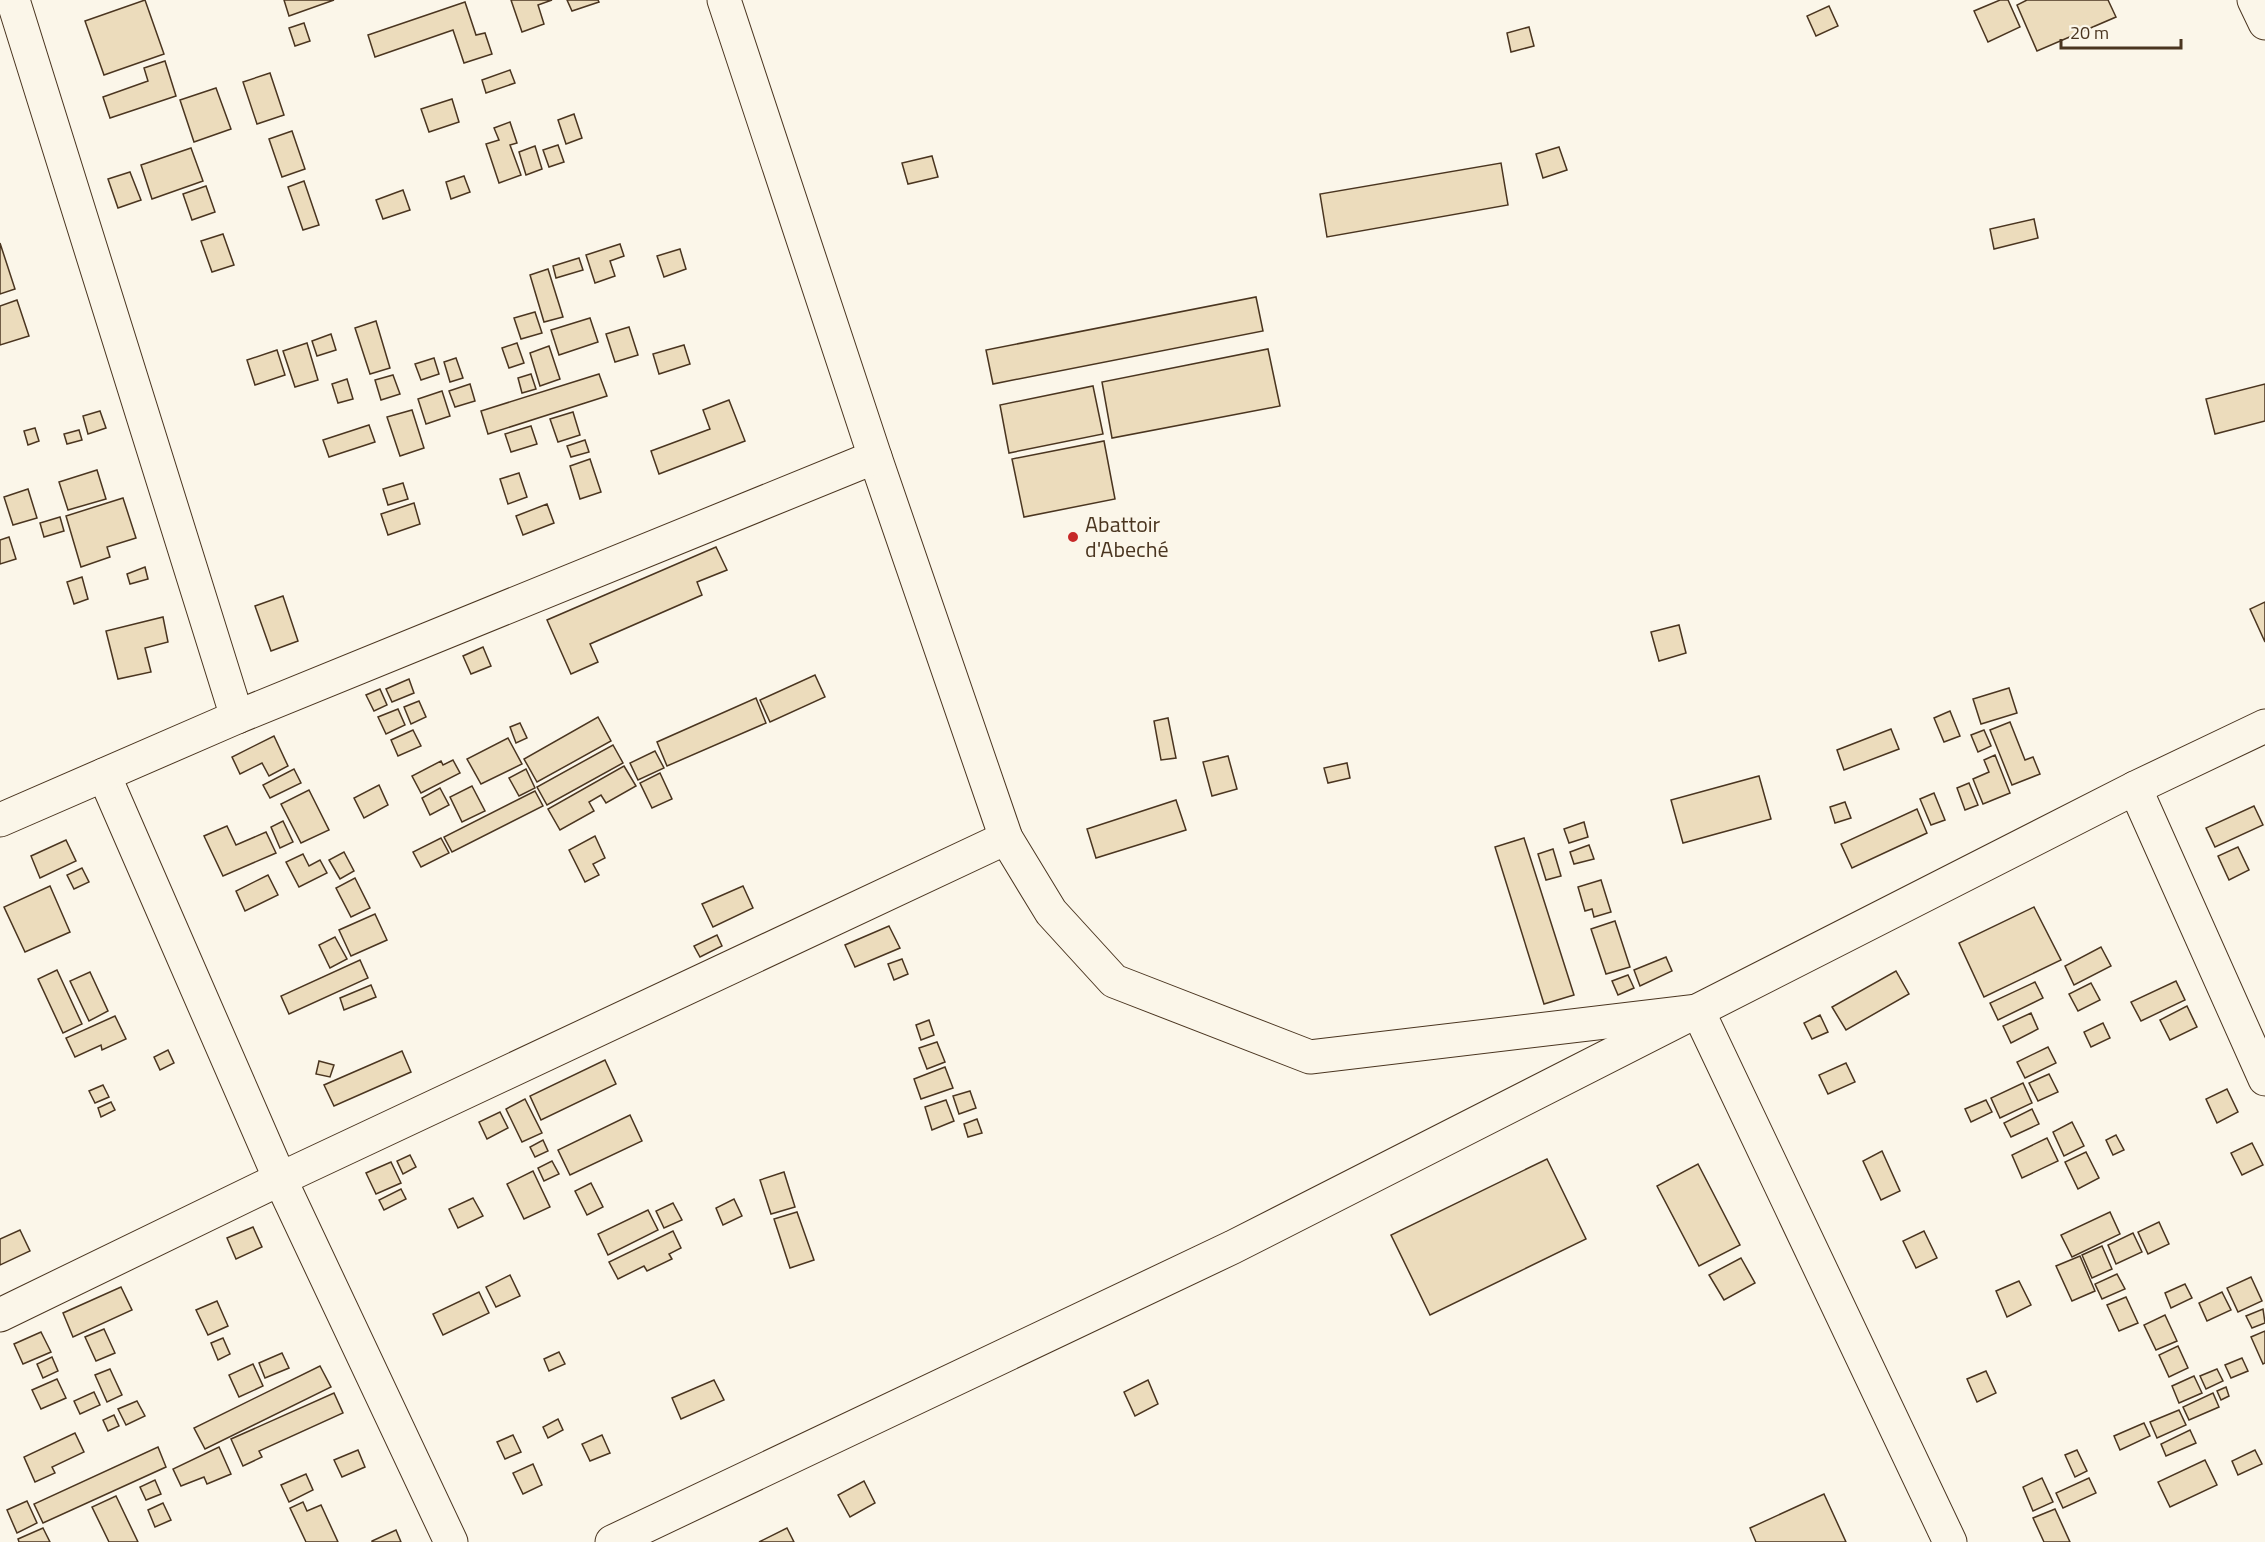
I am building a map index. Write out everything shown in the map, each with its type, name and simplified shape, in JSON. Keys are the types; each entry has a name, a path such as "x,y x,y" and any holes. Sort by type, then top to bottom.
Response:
{"street":[{"path":"13,0 237,717"},
{"path":"724,0 875,457 1006,837 1051,912 1114,981 1310,1057 1698,1011"},
{"path":"2254,0 2265,23"},
{"path":"0,820 237,717 875,457"},
{"path":"612,1542 1233,1247 2135,788 2265,726"},
{"path":"104,775 280,1179 451,1542"},
{"path":"2135,788 2265,1079"},
{"path":"0,1315 280,1179 1006,837"},
{"path":"1698,1011 1950,1542"}],"building":[{"path":"145,0 164,54 104,75 85,21"},
{"path":"284,0 334,0 289,16"},
{"path":"511,0 552,0 538,5 544,24 522,32"},
{"path":"567,0 598,0 599,2 572,11"},
{"path":"2000,0 2008,0 2020,27 1988,42 1974,11"},
{"path":"2027,0 2108,0 2116,17 2037,51 2017,5"},
{"path":"465,2 476,35 485,33 492,54 464,63 453,30 375,57 368,35"},
{"path":"1829,6 1838,26 1816,36 1807,16"},
{"path":"304,23 310,41 295,46 289,28"},
{"path":"1529,27 1534,46 1511,52 1507,33"},
{"path":"165,61 176,96 110,118 103,97 148,81 144,68"},
{"path":"510,70 515,83 486,93 482,80"},
{"path":"270,73 284,115 257,124 243,82"},
{"path":"216,88 231,129 194,142 180,100"},
{"path":"452,99 459,122 429,132 421,109"},
{"path":"574,114 582,138 566,144 558,120"},
{"path":"510,122 517,143 510,145 521,175 499,183 486,144 499,140 494,128"},
{"path":"292,131 305,169 282,177 269,139"},
{"path":"558,145 564,162 549,167 543,150"},
{"path":"535,146 542,169 526,175 519,152"},
{"path":"1559,147 1567,170 1543,178 1536,154"},
{"path":"191,148 203,181 152,199 141,165"},
{"path":"932,156 938,177 908,184 902,163"},
{"path":"1501,163 1508,205 1327,237 1320,194"},
{"path":"130,172 141,200 118,208 108,179"},
{"path":"464,176 470,192 451,199 446,182"},
{"path":"304,181 319,225 303,230 288,187"},
{"path":"206,186 215,212 192,220 183,194"},
{"path":"403,190 410,210 383,219 376,200"},
{"path":"2034,219 2038,238 1994,249 1990,229"},
{"path":"223,234 234,265 212,272 201,241"},
{"path":"0,243 15,289 0,294"},
{"path":"620,244 624,256 610,261 615,276 595,283 586,255"},
{"path":"680,249 686,269 664,277 657,256"},
{"path":"579,258 583,270 556,278 553,266"},
{"path":"548,269 563,317 544,322 530,275"},
{"path":"1256,297 1263,331 993,384 986,350"},
{"path":"17,300 29,336 0,345 0,306"},
{"path":"535,312 542,333 521,339 514,318"},
{"path":"590,318 598,342 559,355 551,330"},
{"path":"376,321 390,368 370,374 355,328"},
{"path":"629,327 638,355 615,362 606,334"},
{"path":"331,334 336,350 317,356 312,341"},
{"path":"307,343 318,380 295,387 283,351"},
{"path":"517,343 524,363 509,368 502,348"},
{"path":"684,345 690,364 659,374 653,354"},
{"path":"549,346 560,379 540,386 530,353"},
{"path":"1268,349 1280,406 1112,438 1102,382"},
{"path":"277,350 285,375 255,385 247,360"},
{"path":"434,358 439,374 421,380 415,364"},
{"path":"456,358 463,378 450,382 444,362"},
{"path":"531,374 536,389 522,393 518,378"},
{"path":"599,374 607,396 488,434 481,411"},
{"path":"393,375 400,394 381,400 375,380"},
{"path":"347,379 353,399 338,403 332,384"},
{"path":"470,384 475,401 455,407 449,391"},
{"path":"2265,384 2265,421 2215,434 2206,399"},
{"path":"1093,386 1103,434 1009,453 1000,405"},
{"path":"442,391 450,416 426,424 418,399"},
{"path":"729,400 745,441 659,474 651,451 710,429 703,410"},
{"path":"412,410 424,448 400,456 387,417"},
{"path":"100,411 106,428 88,434 83,416"},
{"path":"573,412 580,435 558,442 550,419"},
{"path":"369,425 375,442 329,457 323,440"},
{"path":"531,426 537,444 511,452 505,434"},
{"path":"35,428 39,441 28,445 24,431"},
{"path":"79,430 82,440 67,444 64,434"},
{"path":"585,440 589,452 571,457 567,446"},
{"path":"1104,441 1115,499 1024,517 1012,459"},
{"path":"590,459 601,492 580,499 570,466"},
{"path":"97,470 106,499 68,510 59,482"},
{"path":"519,473 527,497 508,504 500,479"},
{"path":"403,483 408,499 388,505 383,489"},
{"path":"28,489 37,518 13,525 4,497"},
{"path":"123,498 136,538 107,547 110,557 81,567 66,516"},
{"path":"414,503 420,524 388,535 381,514"},
{"path":"547,504 554,523 523,535 516,516"},
{"path":"60,517 64,531 44,537 40,523"},
{"path":"9,537 16,559 0,564 0,540"},
{"path":"716,547 727,570 697,582 702,595 590,644 598,662 571,674 547,620"},
{"path":"145,567 148,579 130,584 127,574"},
{"path":"82,577 88,599 74,604 67,582"},
{"path":"283,596 298,641 271,651 255,606"},
{"path":"2265,602 2265,642 2250,609"},
{"path":"163,617 168,642 145,648 151,672 118,679 106,631"},
{"path":"1679,625 1686,653 1659,661 1651,632"},
{"path":"483,647 491,666 471,674 463,656"},
{"path":"815,675 825,697 770,722 760,700"},
{"path":"409,679 414,693 392,702 386,689"},
{"path":"2009,688 2017,713 1981,724 1973,699"},
{"path":"380,689 387,705 374,711 366,695"},
{"path":"756,698 766,723 667,766 657,742"},
{"path":"419,701 426,717 411,724 404,707"},
{"path":"398,709 405,725 386,734 378,717"},
{"path":"1950,711 1960,736 1944,742 1934,718"},
{"path":"598,717 611,741 537,782 524,759"},
{"path":"1168,718 1176,758 1161,760 1154,721"},
{"path":"2010,722 2025,760 2033,757 2040,774 2012,785 1990,730"},
{"path":"520,723 527,738 516,743 510,727"},
{"path":"1891,729 1899,749 1844,770 1837,750"},
{"path":"413,730 421,746 398,756 391,740"},
{"path":"1984,730 1991,746 1978,752 1971,735"},
{"path":"274,736 288,766 269,776 262,763 240,774 232,757"},
{"path":"508,738 522,764 481,784 467,759"},
{"path":"613,745 623,763 547,805 537,787"},
{"path":"655,751 664,768 638,780 630,763"},
{"path":"1995,755 2010,793 1983,804 1973,779 1989,772 1984,760"},
{"path":"1228,756 1237,789 1212,796 1203,762"},
{"path":"453,760 460,773 421,793 412,776 441,761 443,765"},
{"path":"1347,763 1350,778 1328,783 1324,768"},
{"path":"624,766 636,786 606,803 601,795 589,802 594,811 560,830 548,809"},
{"path":"294,769 301,783 270,798 263,785"},
{"path":"526,769 535,788 519,796 509,778"},
{"path":"660,773 672,799 652,808 640,783"},
{"path":"1759,776 1771,819 1683,843 1671,800"},
{"path":"1969,783 1978,805 1965,810 1957,788"},
{"path":"379,785 388,805 364,818 354,798"},
{"path":"472,786 485,811 462,822 450,797"},
{"path":"440,788 449,805 430,815 422,798"},
{"path":"309,790 329,830 301,843 281,804"},
{"path":"535,791 543,806 452,852 444,837"},
{"path":"1934,793 1945,820 1931,825 1920,799"},
{"path":"1176,800 1186,830 1096,858 1087,829"},
{"path":"1845,802 1851,818 1835,823 1830,807"},
{"path":"2254,806 2263,825 2215,847 2206,828"},
{"path":"1917,809 1927,833 1852,868 1841,844"},
{"path":"283,821 293,842 280,848 271,827"},
{"path":"1584,822 1588,837 1569,843 1564,829"},
{"path":"227,826 236,845 266,832 276,853 223,876 204,836"},
{"path":"595,836 605,858 593,864 599,875 585,882 569,850"},
{"path":"441,838 449,853 421,867 413,852"},
{"path":"1524,838 1574,995 1544,1004 1495,847"},
{"path":"66,840 76,861 40,878 31,856"},
{"path":"1589,845 1594,859 1574,864 1570,852"},
{"path":"2238,847 2249,870 2229,880 2218,856"},
{"path":"1553,849 1561,876 1546,880 1538,854"},
{"path":"344,852 354,871 340,879 329,860"},
{"path":"303,854 309,866 320,860 327,873 299,887 286,862"},
{"path":"82,868 89,882 74,889 67,875"},
{"path":"268,875 278,895 245,911 236,891"},
{"path":"355,878 370,908 351,917 336,888"},
{"path":"1601,880 1611,912 1594,917 1592,909 1585,911 1578,887"},
{"path":"50,886 70,932 25,952 4,907"},
{"path":"743,886 753,908 713,927 702,904"},
{"path":"2034,907 2061,960 1984,997 1959,943"},
{"path":"375,914 387,940 351,956 339,930"},
{"path":"1615,921 1630,967 1606,974 1591,929"},
{"path":"889,926 900,948 855,967 845,945"},
{"path":"717,935 722,946 700,957 694,946"},
{"path":"335,937 347,959 330,968 319,945"},
{"path":"2101,947 2111,966 2074,985 2065,966"},
{"path":"1666,957 1672,971 1640,986 1634,970"},
{"path":"902,959 908,974 894,980 888,964"},
{"path":"360,960 368,978 289,1014 281,996"},
{"path":"57,970 82,1024 63,1033 38,979"},
{"path":"1896,971 1909,994 1846,1030 1832,1007"},
{"path":"90,972 108,1011 89,1021 70,981"},
{"path":"1628,975 1634,988 1618,995 1612,981"},
{"path":"2176,981 2185,1000 2141,1021 2131,1002"},
{"path":"2035,982 2043,998 1998,1020 1990,1003"},
{"path":"2091,983 2100,1000 2078,1011 2069,994"},
{"path":"371,985 376,997 344,1010 340,998"},
{"path":"2187,1006 2197,1027 2170,1040 2160,1020"},
{"path":"2031,1013 2038,1029 2011,1043 2003,1026"},
{"path":"1820,1015 1828,1032 1812,1039 1804,1023"},
{"path":"115,1016 126,1039 102,1050 101,1045 75,1057 66,1038"},
{"path":"929,1020 934,1035 921,1040 916,1025"},
{"path":"2103,1023 2110,1038 2091,1047 2084,1032"},
{"path":"937,1042 945,1062 927,1069 919,1048"},
{"path":"2048,1047 2056,1063 2025,1078 2017,1062"},
{"path":"168,1050 174,1063 160,1070 154,1057"},
{"path":"402,1051 411,1072 334,1106 324,1085"},
{"path":"605,1060 616,1084 541,1120 530,1096"},
{"path":"319,1061 334,1065 330,1077 316,1074"},
{"path":"1846,1063 1855,1082 1828,1094 1819,1075"},
{"path":"945,1067 953,1088 921,1099 914,1079"},
{"path":"2049,1074 2058,1092 2038,1101 2029,1083"},
{"path":"2023,1083 2032,1103 2000,1118 1991,1098"},
{"path":"103,1085 109,1097 95,1103 89,1091"},
{"path":"2227,1089 2238,1112 2217,1123 2206,1099"},
{"path":"970,1091 976,1108 959,1114 953,1096"},
{"path":"525,1099 542,1133 522,1142 506,1109"},
{"path":"946,1100 954,1121 932,1130 925,1107"},
{"path":"1986,1100 1992,1112 1971,1122 1965,1109"},
{"path":"111,1102 115,1110 101,1117 98,1108"},
{"path":"2032,1109 2039,1124 2011,1137 2004,1123"},
{"path":"500,1112 508,1128 487,1139 479,1122"},
{"path":"630,1115 642,1141 570,1175 558,1150"},
{"path":"977,1119 982,1133 968,1137 964,1124"},
{"path":"2072,1122 2084,1146 2064,1156 2053,1132"},
{"path":"2116,1135 2124,1150 2113,1155 2106,1140"},
{"path":"2047,1138 2058,1161 2022,1178 2012,1155"},
{"path":"543,1140 548,1151 535,1157 530,1147"},
{"path":"2252,1143 2263,1165 2242,1175 2231,1153"},
{"path":"1882,1151 1900,1191 1881,1200 1863,1161"},
{"path":"2086,1152 2099,1178 2078,1189 2065,1162"},
{"path":"410,1155 416,1167 403,1174 397,1161"},
{"path":"1547,1159 1586,1239 1430,1315 1391,1235"},
{"path":"552,1161 559,1174 544,1181 538,1168"},
{"path":"391,1162 401,1183 376,1194 366,1173"},
{"path":"1698,1164 1740,1245 1699,1266 1657,1186"},
{"path":"533,1171 550,1207 524,1219 507,1184"},
{"path":"784,1172 795,1207 771,1214 760,1180"},
{"path":"591,1183 603,1207 587,1215 575,1191"},
{"path":"401,1189 406,1199 384,1210 379,1200"},
{"path":"473,1198 483,1216 458,1228 449,1209"},
{"path":"734,1199 742,1216 723,1225 716,1208"},
{"path":"673,1203 682,1220 664,1228 656,1211"},
{"path":"648,1210 658,1230 608,1255 598,1234"},
{"path":"797,1212 814,1260 790,1268 774,1219"},
{"path":"2110,1212 2120,1234 2072,1257 2061,1235"},
{"path":"2159,1222 2169,1244 2148,1254 2138,1232"},
{"path":"253,1227 262,1247 236,1259 227,1238"},
{"path":"20,1230 30,1251 0,1265 0,1239"},
{"path":"673,1231 681,1248 669,1254 672,1259 647,1271 644,1266 618,1279 609,1262"},
{"path":"1924,1231 1937,1258 1916,1268 1903,1241"},
{"path":"2133,1233 2142,1252 2116,1264 2108,1245"},
{"path":"2102,1246 2112,1269 2092,1278 2082,1255"},
{"path":"2080,1256 2095,1291 2072,1301 2056,1266"},
{"path":"1741,1258 1755,1283 1724,1300 1709,1275"},
{"path":"2117,1274 2125,1289 2102,1299 2095,1284"},
{"path":"510,1275 520,1296 496,1307 486,1287"},
{"path":"2251,1277 2262,1301 2238,1312 2227,1288"},
{"path":"2019,1281 2031,1305 2007,1317 1996,1291"},
{"path":"2185,1284 2192,1298 2171,1308 2165,1293"},
{"path":"121,1287 132,1310 73,1337 63,1313"},
{"path":"479,1292 489,1313 443,1335 433,1314"},
{"path":"2222,1292 2231,1310 2207,1321 2199,1303"},
{"path":"2126,1297 2138,1323 2119,1331 2107,1305"},
{"path":"217,1301 228,1326 208,1335 196,1310"},
{"path":"2263,1309 2265,1323 2252,1328 2246,1316"},
{"path":"2165,1315 2177,1341 2156,1350 2144,1325"},
{"path":"104,1329 115,1353 96,1361 85,1337"},
{"path":"2265,1331 2265,1363 2263,1364 2251,1337"},
{"path":"41,1332 51,1352 23,1364 14,1344"},
{"path":"223,1338 230,1354 218,1360 211,1343"},
{"path":"2178,1346 2188,1368 2169,1377 2159,1355"},
{"path":"559,1352 565,1364 549,1371 544,1359"},
{"path":"282,1353 289,1368 265,1378 259,1363"},
{"path":"52,1357 58,1371 43,1378 37,1364"},
{"path":"2242,1358 2248,1371 2231,1378 2225,1365"},
{"path":"253,1364 263,1386 239,1397 229,1375"},
{"path":"320,1366 331,1387 205,1449 194,1428"},
{"path":"110,1369 122,1395 107,1402 95,1375"},
{"path":"2217,1369 2223,1381 2206,1389 2200,1376"},
{"path":"1986,1371 1996,1393 1977,1402 1967,1379"},
{"path":"2194,1376 2202,1393 2179,1403 2172,1386"},
{"path":"57,1379 66,1398 41,1409 32,1390"},
{"path":"714,1380 724,1400 681,1419 672,1398"},
{"path":"1148,1380 1158,1404 1135,1416 1124,1392"},
{"path":"2226,1387 2229,1396 2221,1400 2217,1391"},
{"path":"94,1392 100,1405 80,1414 74,1401"},
{"path":"334,1393 343,1413 259,1451 262,1457 243,1466 231,1439"},
{"path":"2213,1393 2219,1407 2189,1420 2183,1407"},
{"path":"137,1401 145,1416 126,1425 118,1409"},
{"path":"2179,1410 2186,1425 2157,1438 2150,1422"},
{"path":"114,1415 119,1426 108,1431 103,1420"},
{"path":"558,1419 563,1430 548,1438 543,1427"},
{"path":"2144,1423 2150,1436 2120,1450 2114,1436"},
{"path":"2190,1430 2196,1443 2166,1456 2161,1444"},
{"path":"75,1433 84,1452 52,1467 55,1473 35,1482 24,1457"},
{"path":"513,1435 521,1452 505,1459 497,1442"},
{"path":"602,1435 610,1453 590,1461 582,1444"},
{"path":"158,1447 166,1467 43,1523 34,1504"},
{"path":"219,1447 231,1474 207,1484 204,1477 181,1486 173,1469"},
{"path":"358,1450 365,1467 342,1477 334,1460"},
{"path":"2077,1450 2087,1471 2075,1477 2065,1455"},
{"path":"2255,1450 2262,1464 2238,1475 2232,1461"},
{"path":"2205,1460 2217,1485 2170,1507 2158,1482"},
{"path":"533,1464 542,1485 523,1494 513,1473"},
{"path":"306,1474 313,1490 289,1502 281,1485"},
{"path":"2042,1478 2053,1502 2033,1511 2023,1487"},
{"path":"2089,1478 2096,1493 2063,1508 2056,1493"},
{"path":"155,1480 161,1494 146,1500 140,1487"},
{"path":"864,1481 875,1503 850,1517 838,1495"},
{"path":"1824,1494 1846,1542 1756,1542 1750,1528"},
{"path":"116,1496 138,1542 109,1542 92,1507"},
{"path":"27,1501 37,1523 17,1533 7,1510"},
{"path":"303,1502 307,1511 321,1505 338,1542 306,1542 290,1508"},
{"path":"163,1503 171,1520 155,1527 148,1510"},
{"path":"2055,1509 2070,1542 2044,1542 2033,1518"},
{"path":"43,1528 50,1542 19,1542 18,1539"},
{"path":"787,1528 794,1542 759,1542"},
{"path":"396,1530 401,1542 372,1542 372,1541"}],"place":[{"name":"Abattoir d'Abeché","path":"1073,537"}]}
